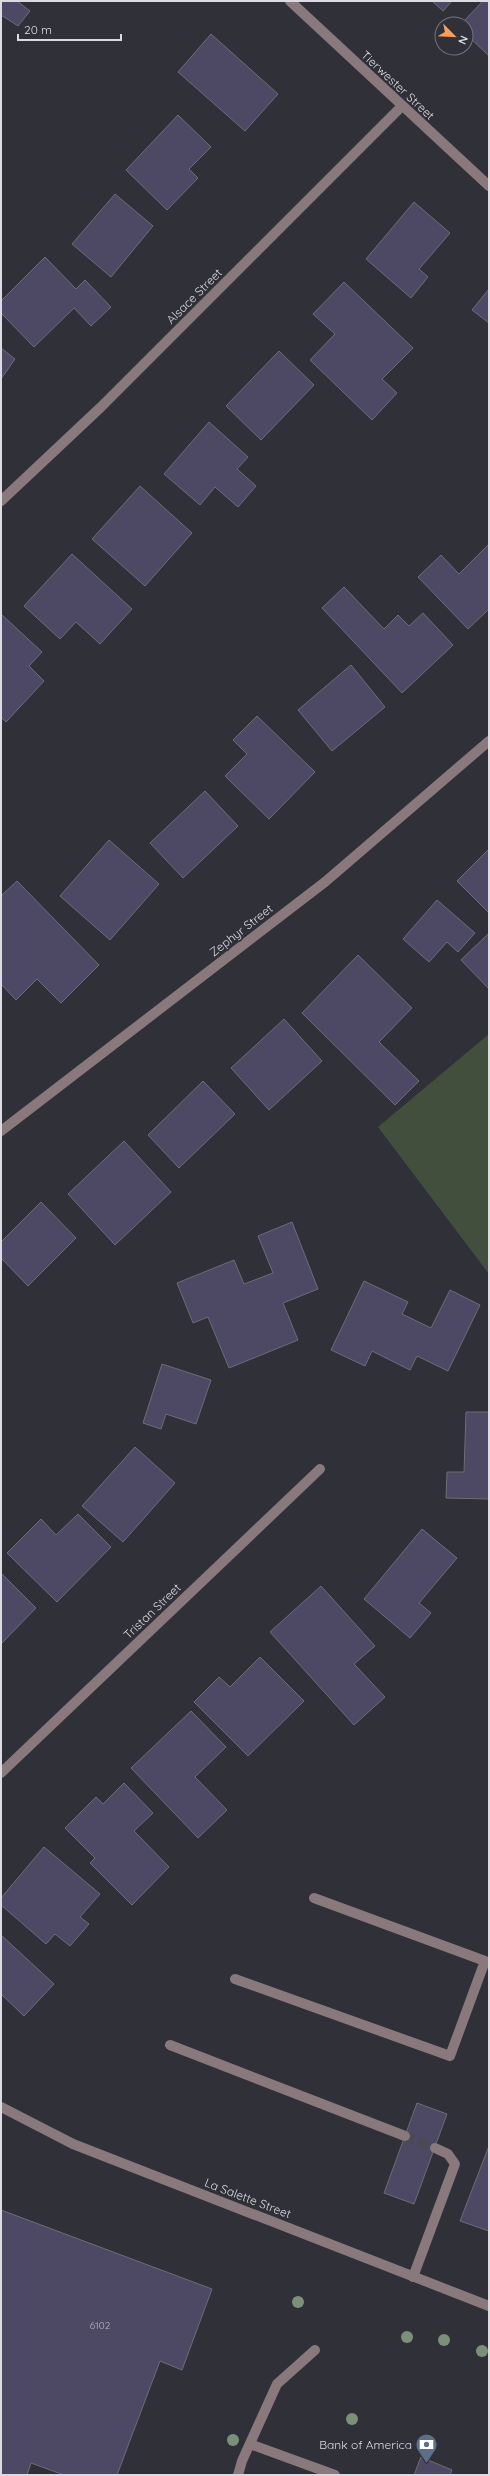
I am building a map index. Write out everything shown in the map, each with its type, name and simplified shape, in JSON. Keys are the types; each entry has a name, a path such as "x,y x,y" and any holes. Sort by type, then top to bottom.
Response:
{"street":[{"name":"Tierwester Street","path":"290,1 489,186"},
{"name":"Alsace Street","path":"1,501 102,408 402,106"},
{"name":"Zephyr Street","path":"1,1131 325,882 489,741"},
{"name":"Tristan Street","path":"1,1772 320,1469"},
{"path":"235,1979 450,2056 485,1961 314,1898"},
{"path":"170,2045 404,2136"},
{"name":"La Salette Street","path":"1,2107 73,2144 489,2306"},
{"path":"413,2277 455,2164 448,2154 435,2148"},
{"path":"238,2475 277,2384 315,2350"},
{"path":"250,2444 335,2475"}],"green space":[{"path":"489,1034 489,1274 378,1127"}],"building":[{"path":"1,1 17,1 30,11 18,26 1,15"},
{"path":"432,1 452,1 443,11"},
{"path":"483,1 489,1 489,56 474,42 474,16 469,16"},
{"path":"211,34 278,94 245,131 178,72"},
{"path":"178,115 211,147 189,169 198,178 167,210 126,170"},
{"path":"115,194 153,226 111,277 72,244"},
{"path":"414,202 450,233 419,269 428,277 411,298 366,259"},
{"path":"45,257 76,289 85,280 111,307 91,326 74,308 34,347 1,313 1,301"},
{"path":"344,282 413,348 382,379 397,393 372,420 310,360 335,334 313,314"},
{"path":"489,289 489,323 472,310"},
{"path":"1,348 15,359 1,379"},
{"path":"279,351 314,385 261,440 226,406"},
{"path":"209,422 248,457 237,469 256,486 238,507 215,487 200,505 164,474"},
{"path":"140,486 192,533 145,586 92,539"},
{"path":"489,544 489,609 468,629 418,577 441,555 459,574"},
{"path":"72,554 132,609 100,644 76,622 60,639 24,606"},
{"path":"344,587 384,629 398,615 409,626 423,613 453,645 402,693 322,608"},
{"path":"1,614 42,652 29,666 44,681 6,722 1,717"},
{"path":"351,665 385,707 332,751 298,710"},
{"path":"257,716 315,772 269,819 225,776 247,754 233,740"},
{"path":"205,791 238,826 183,878 150,843"},
{"path":"109,840 159,884 110,940 60,896"},
{"path":"489,849 489,913 457,881"},
{"path":"17,881 99,965 61,1003 37,979 16,1000 1,984 1,896"},
{"path":"437,900 475,933 458,952 447,942 429,962 403,939"},
{"path":"488,934 489,935 489,989 461,960"},
{"path":"358,955 412,1008 379,1042 419,1081 395,1105 302,1013"},
{"path":"284,1019 322,1061 269,1110 231,1068"},
{"path":"203,1081 235,1114 179,1168 148,1135"},
{"path":"124,1141 171,1192 115,1245 68,1194"},
{"path":"41,1202 76,1238 28,1286 1,1258 1,1242"},
{"path":"292,1222 318,1289 283,1303 298,1340 229,1368 208,1317 193,1323 177,1283 234,1260 244,1284 273,1273 258,1236"},
{"path":"364,1281 408,1302 402,1314 431,1328 450,1290 480,1305 448,1371 417,1356 410,1370 372,1351 365,1366 331,1350"},
{"path":"162,1364 211,1380 196,1424 166,1414 161,1429 143,1423"},
{"path":"466,1412 489,1412 489,1499 446,1498 447,1472 464,1472"},
{"path":"135,1447 175,1483 123,1542 82,1506"},
{"path":"78,1514 111,1547 57,1602 7,1553 41,1519 56,1535"},
{"path":"422,1529 457,1558 419,1603 431,1613 410,1638 364,1599"},
{"path":"1,1573 36,1608 1,1644"},
{"path":"321,1586 375,1646 354,1664 385,1697 354,1725 270,1632"},
{"path":"260,1657 304,1701 248,1756 194,1702 219,1677 230,1687"},
{"path":"191,1711 226,1747 195,1777 227,1810 198,1838 131,1768"},
{"path":"124,1783 153,1813 134,1831 169,1867 132,1905 90,1863 95,1858 65,1828 96,1797 103,1804"},
{"path":"44,1847 100,1894 80,1917 89,1924 70,1946 55,1934 46,1944 1,1905 1,1898"},
{"path":"1,1935 54,1984 24,2016 1,1994"},
{"path":"417,2103 447,2114 414,2204 384,2193"},
{"path":"489,2146 489,2231 460,2221"},
{"path":"1,2210 212,2289 182,2370 160,2361 117,2475 64,2475 31,2463 27,2475 1,2475"},
{"name":"Bank of America","path":"421,2457 452,2470 450,2475 414,2475"}],"tunnel":[{"path":"405,2136 435,2148"}],"place":[{"name":"Bank of America","path":"427,2464"}]}
